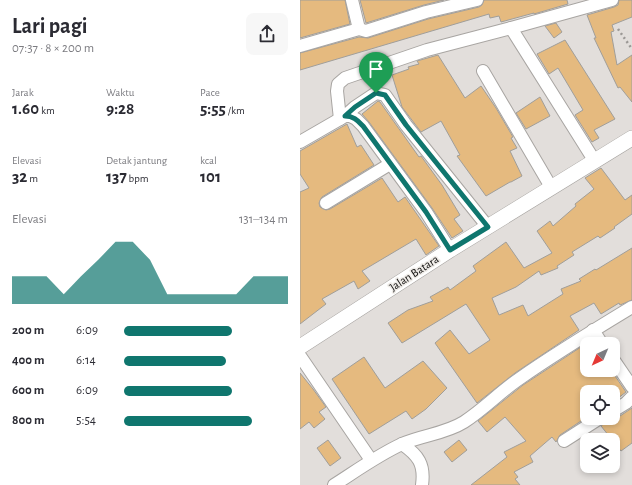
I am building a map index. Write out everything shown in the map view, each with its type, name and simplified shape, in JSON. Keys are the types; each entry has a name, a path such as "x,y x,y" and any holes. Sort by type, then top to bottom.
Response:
{"street":[{"path":"352,0 359,29"},
{"path":"423,0 426,12"},
{"path":"300,46 359,29 366,31 426,12 477,0"},
{"path":"343,118 337,91 338,84 345,78 427,50 612,0"},
{"path":"511,28 594,160"},
{"path":"483,71 551,187"},
{"path":"343,118 355,107 376,93 385,95 406,125 488,227"},
{"path":"300,142 343,118 350,116 356,119 363,126 426,212 450,250"},
{"name":"Jalan Batara","path":"300,347 450,250 632,138"},
{"path":"326,203 390,164"},
{"path":"334,485 371,460 402,444 448,430 464,422 519,379 593,330 632,307"},
{"path":"593,330 598,337"},
{"path":"300,356 371,460"},
{"path":"620,369 632,387"},
{"path":"620,406 632,397"},
{"path":"564,441 589,425"},
{"path":"402,444 418,457 422,466 422,485"}],"path":[{"path":"618,28 632,49"}],"building":[{"path":"300,0 345,0 350,24 300,38"},
{"path":"360,0 444,0 366,23"},
{"path":"484,0 567,0 568,4 501,22 499,16 490,18 489,14 300,70 300,53 359,37 368,38 428,19 479,7 482,5"},
{"path":"619,0 632,0 632,17 612,25 614,31 611,32 617,65 632,55 632,102 620,87 618,88 594,38 596,38 587,15 614,7 618,5"},
{"path":"556,23 562,32 554,38 545,26"},
{"path":"565,40 615,119 594,130 599,138 592,142 575,115 583,110 558,68 549,74 537,54"},
{"path":"438,55 465,98 481,86 513,137 511,138 517,148 510,151 522,176 486,196 457,156 460,155 441,121 421,132 402,107 392,75 409,69 408,67 419,64 417,61"},
{"path":"540,97 550,116 526,129 516,113"},
{"path":"378,101 419,157 421,156 442,185 460,215 454,219 463,231 452,238 432,208 362,114"},
{"path":"347,124 357,147 361,145 374,165 322,197 319,203 320,207 326,210 330,209 382,178 398,202 405,197 439,246 426,255 416,239 362,271 370,281 358,289 354,281 322,299 326,304 300,324 300,192 309,188 300,174 300,151"},
{"path":"601,168 625,200 632,195 632,214 600,238 598,236 572,252 574,255 557,266 558,268 541,275 539,271 516,287 492,298 499,315 523,305 528,316 563,294 561,289 581,281 579,279 632,248 632,300 620,305 619,303 601,314 594,303 570,316 579,330 515,373 477,403 435,343 450,330 469,354 490,340 466,304 402,343 388,323 408,310 433,301 430,297 448,287 450,290 476,271 473,266 506,242 524,268 552,253 537,231 550,221 553,226 576,206 575,204 594,189 585,178"},
{"path":"580,348 580,377 616,377 626,392 620,397 620,385 580,385 580,422 560,435 556,442 552,437 530,456 533,462 514,472 518,477 515,479 520,485 471,485 507,457 504,452 526,441 505,417 487,432 478,421 523,385"},
{"path":"364,357 385,388 423,361 447,388 426,409 412,419 406,411 369,434 332,379"},
{"path":"300,373 326,407 319,412 325,419 314,428 309,422 300,429"},
{"path":"632,408 632,443 621,451 620,433 607,433 601,426 620,425 620,416"},
{"path":"328,440 341,458 330,466 317,448"},
{"path":"459,440 467,450 452,462 444,452"}],"route":[{"path":"376,93 385,95 406,125 488,227 450,250 426,212 363,126 356,119 350,116 345,116 355,107 376,93"}]}
